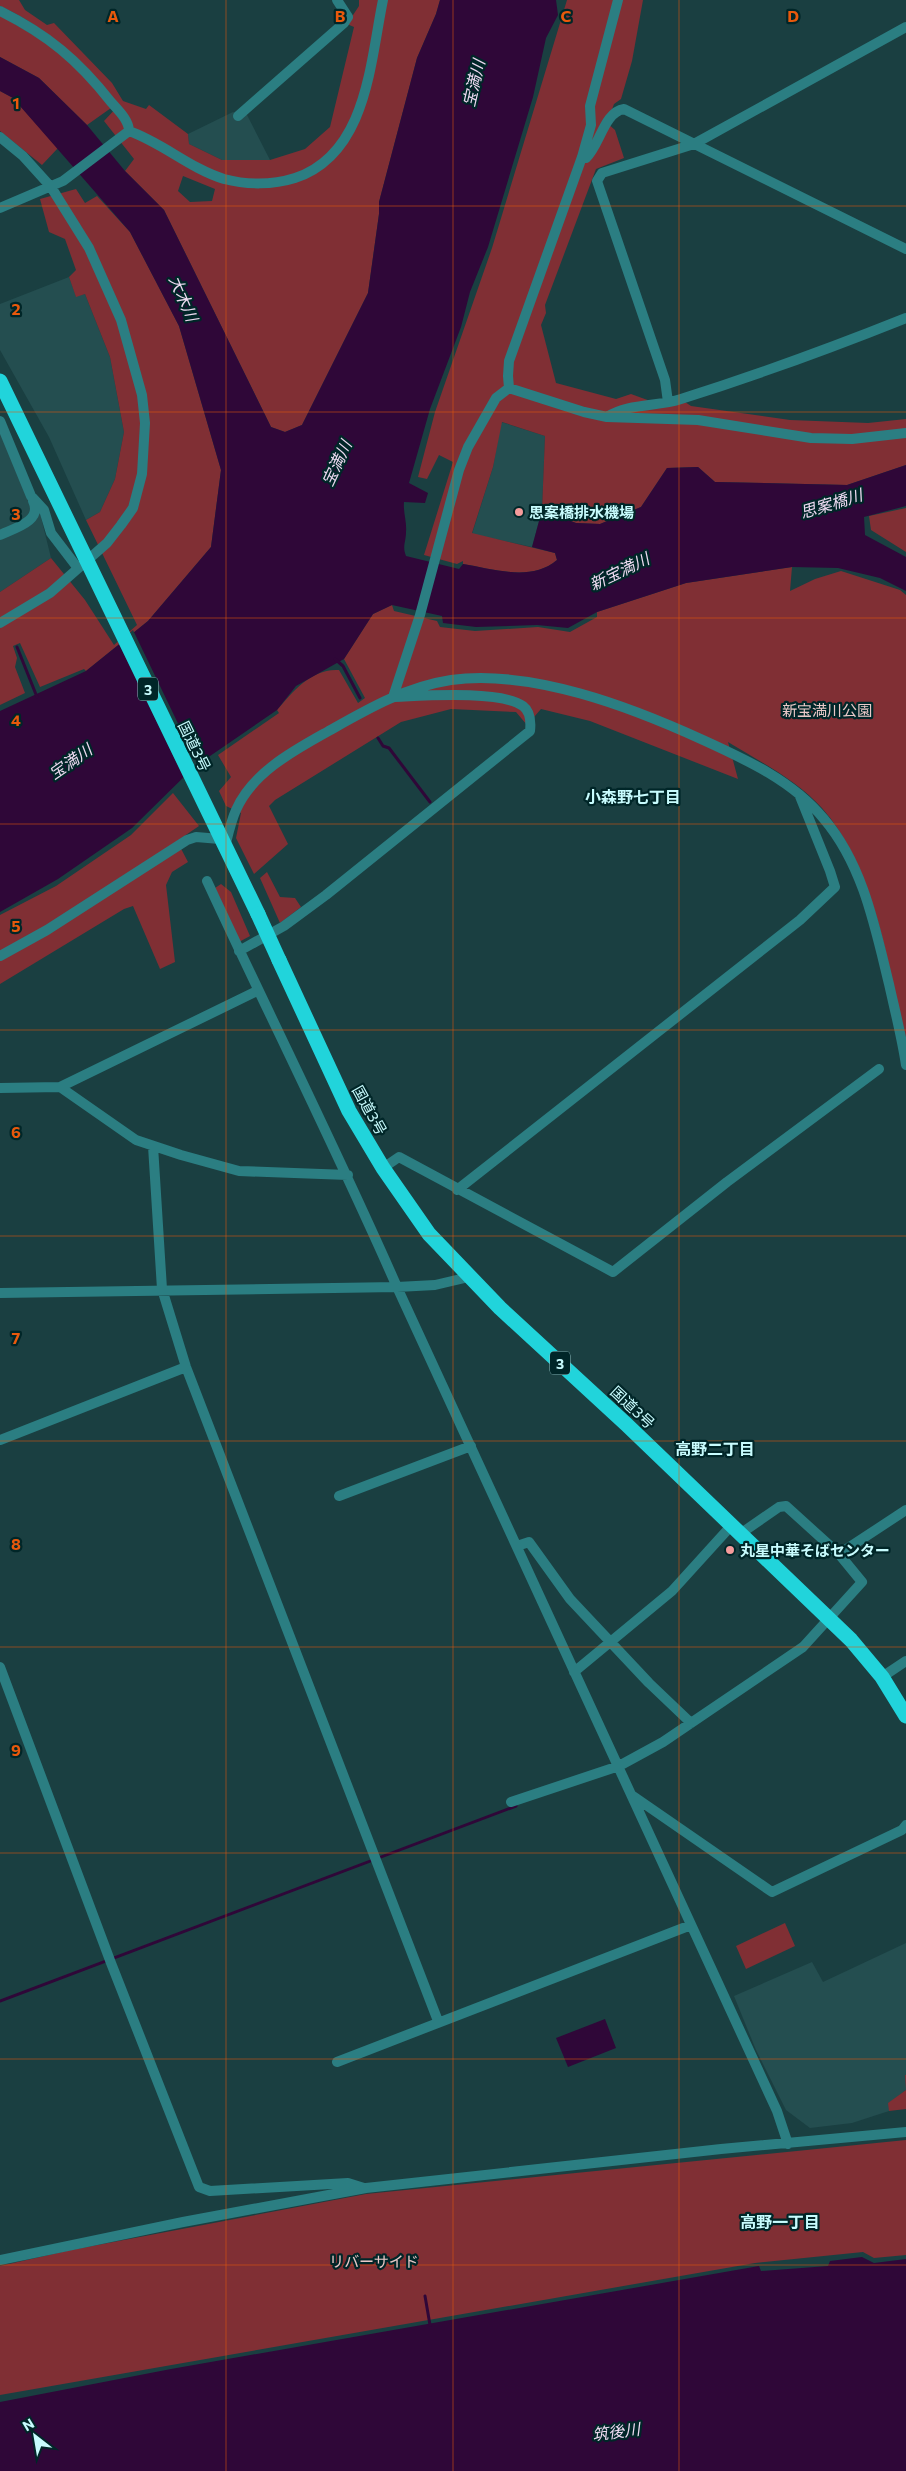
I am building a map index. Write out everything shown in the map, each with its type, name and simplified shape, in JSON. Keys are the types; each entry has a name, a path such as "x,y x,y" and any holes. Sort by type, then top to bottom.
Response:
{"highway":[{"name":"国道3号","path":"0,381 85,565 258,914 349,1111 383,1168 429,1234 469,1277 626,1424 851,1640 882,1678 906,1716"}],"street":[{"path":"238,116 344,23 348,17 337,0"},
{"path":"129,131 146,136 201,170 225,179 256,184 283,182 306,174 326,162 337,150 352,126 361,104 383,0"},
{"path":"510,388 509,361 582,158 591,125 590,106 618,0"},
{"path":"0,11 27,24 72,57 122,115 129,126 129,131"},
{"path":"668,402 665,380 597,181 602,173 694,144 906,27"},
{"path":"582,158 586,158 592,152 611,117 618,110 624,109 906,249"},
{"path":"0,208 51,187 63,180 129,131"},
{"path":"0,137 37,170 51,187 88,248 122,320 142,395 145,423 142,474 133,508 107,543 85,565 37,602 0,622"},
{"path":"607,416 618,410 668,402 792,363 906,318"},
{"path":"510,388 584,412 607,416 698,420 811,438 852,438 906,433"},
{"path":"393,697 420,616 459,470 468,447 496,398 510,388"},
{"path":"0,422 37,508 36,514 29,521 0,535"},
{"path":"31,496 44,510 51,533 85,565"},
{"path":"0,956 47,930 187,840 196,838 222,843 235,810 246,791 263,773 310,742 393,697 452,680 506,680 612,702 653,718 735,755 783,782 798,793 825,820 841,843 860,882 882,952 906,1065"},
{"path":"239,951 284,926 326,895 530,731 531,722 528,712 516,703 468,694 393,697"},
{"path":"457,1190 800,920 835,888 830,871 798,793"},
{"path":"207,881 257,991 348,1175 397,1287 777,2111 788,2144"},
{"path":"0,1088 60,1087 257,991"},
{"path":"383,1168 399,1157 457,1190 613,1272 727,1182 878,1068"},
{"path":"60,1087 136,1140 153,1146 239,1171 348,1175"},
{"path":"153,1146 162,1289 186,1367 438,2021"},
{"path":"0,1293 435,1286 469,1277"},
{"path":"0,1440 186,1367"},
{"path":"339,1496 471,1446"},
{"path":"511,1802 618,1766 691,1723 803,1646 862,1582 839,1554 786,1506 779,1507 736,1530 672,1591 574,1672"},
{"path":"839,1554 906,1510"},
{"path":"517,1546 529,1542 570,1598 611,1643 691,1723"},
{"path":"882,1678 906,1661"},
{"path":"0,1667 111,1963 199,2187 210,2191 348,2183 366,2188"},
{"path":"632,1795 772,1892 902,1830 906,1825"},
{"path":"338,2062 438,2021 691,1925"},
{"path":"0,2260 183,2222 366,2188 721,2149 906,2132"}],"shaded area":[{"path":"233,112 247,115 270,160 222,160 189,144 188,134"},
{"path":"69,277 76,296 85,294 110,357 124,432 115,479 100,512 86,520 49,437 0,350 0,304"},
{"path":"501,422 545,436 542,510 532,547 472,534 493,467"},
{"path":"0,432 26,495 40,513 51,558 0,592"},
{"path":"906,1943 906,2090 889,2103 889,2111 852,2123 810,2128 786,2110 756,2050 734,1996 812,1962 823,1982"}],"green space":[{"path":"0,0 19,0 25,10 47,25 54,23 112,83 123,101 146,109 149,105 188,134 189,144 222,160 270,160 305,149 330,127 354,27 347,24 359,6 359,0 440,0 417,58 379,202 368,293 302,425 285,432 271,427 164,210 125,171 134,159 104,121 118,106 79,62 51,37 19,15 0,6","holes":["183,176 215,189 212,201 190,202 178,191"]},
{"path":"567,0 643,0 632,61 621,99 614,104 607,123 615,130 624,158 596,169 545,305 546,313 541,325 556,383 616,399 631,394 664,406 685,402 691,406 790,420 868,423 906,419 906,465 847,485 715,482 698,467 667,468 641,507 600,524 576,523 542,510 545,436 502,422 493,467 472,533 555,553 557,560 547,567 536,571 512,572 463,564 463,561 457,564 424,555 453,462 439,455 427,479 418,477 435,412 492,248"},
{"path":"0,15 73,59 111,108 87,125 39,78 0,57"},
{"path":"0,91 13,98 58,148 42,165 0,131"},
{"path":"76,189 85,203 97,196 130,232 179,326 221,470 211,547 148,621 86,671 84,669 40,687 20,643 13,646 17,658 15,667 25,693 0,705 0,592 51,558 85,600 114,645 137,625 86,520 100,512 115,479 124,432 110,357 85,294 76,297 69,277 76,270 65,239 49,232 40,199"},
{"path":"906,508 906,552 871,530 869,516"},
{"name":"新宝満川公園","path":"792,567 790,591 815,579 841,571 900,590 906,595 906,1050 887,955 878,923 856,861 840,833 822,808 801,789 728,742 738,779 590,721 541,709 527,725 516,712 451,709 401,722 275,800 269,806 288,844 254,874 236,838 241,813 226,806 219,791 231,777 218,755 279,713 277,710 297,688 320,673 329,670 339,670 358,703 365,698 344,659 373,614 392,605 394,611 437,621 440,627 475,631 538,627 570,632 597,617 597,612 686,583"},
{"path":"173,793 199,826 177,841 188,862 172,872 166,885 175,962 160,969 133,906 124,909 0,984 0,915 56,886 131,835"},
{"path":"267,872 280,897 295,898 301,907 280,923 260,878"},
{"path":"221,884 231,892 250,936 239,942 215,888"},
{"path":"785,1923 795,1946 746,1969 736,1946"},
{"path":"906,2090 906,2109 889,2111 888,2103"},
{"name":"リバーサイド","path":"906,2140 906,2255 874,2258 863,2252 755,2263 0,2395 0,2266 71,2250 366,2194"}],"water":[{"path":"440,0 556,0 558,15 546,38 533,97 488,247 470,292 461,327 430,409 409,483 428,493 425,503 404,502 406,528 404,549 406,556 459,569 463,564 500,571 536,571 547,567 557,560 555,553 532,547 542,510 576,523 600,524 641,507 667,468 698,467 715,482 847,485 906,465 906,506 864,517 865,535 906,557 906,591 880,578 838,568 792,567 686,583 597,612 568,628 537,625 476,627 443,623 442,616 392,605 373,614 344,659 296,686 277,710 194,767 132,828 58,879 0,912 0,711 86,671 148,621 211,547 221,470 179,326 130,232 13,98 0,91 0,57 39,78 87,125 125,171 164,210 271,427 285,432 302,425 368,293 379,202 417,58"},
{"path":"605,2019 616,2048 568,2067 556,2038"},
{"name":"筑後川","path":"862,2257 874,2263 906,2259 906,2471 0,2471 0,2402 171,2369 759,2266 761,2271 828,2266 830,2261"}],"pier":[{"path":"133,630 199,767 185,780 118,642"}],"waterway":[{"path":"17,647 37,697"},
{"path":"335,659 343,666 360,698"},
{"path":"378,738 383,746 389,748 430,802"},
{"path":"0,2001 516,1806"},
{"path":"425,2296 430,2325"}],"place":[{"name":"思案橋排水機場","path":"519,512"},
{"name":"丸星中華そばセンター","path":"730,1550"}],"district":[{"name":"小森野七丁目","path":"633,796"},
{"name":"高野二丁目","path":"715,1448"},
{"name":"高野一丁目","path":"780,2221"}],"water label":[{"name":"宝満川","path":"473,83"},
{"name":"大木川","path":"184,298"},
{"name":"宝満川","path":"336,463"},
{"name":"思案橋川","path":"831,503"},
{"name":"新宝満川","path":"619,571"},
{"name":"宝満川","path":"70,761"}]}
